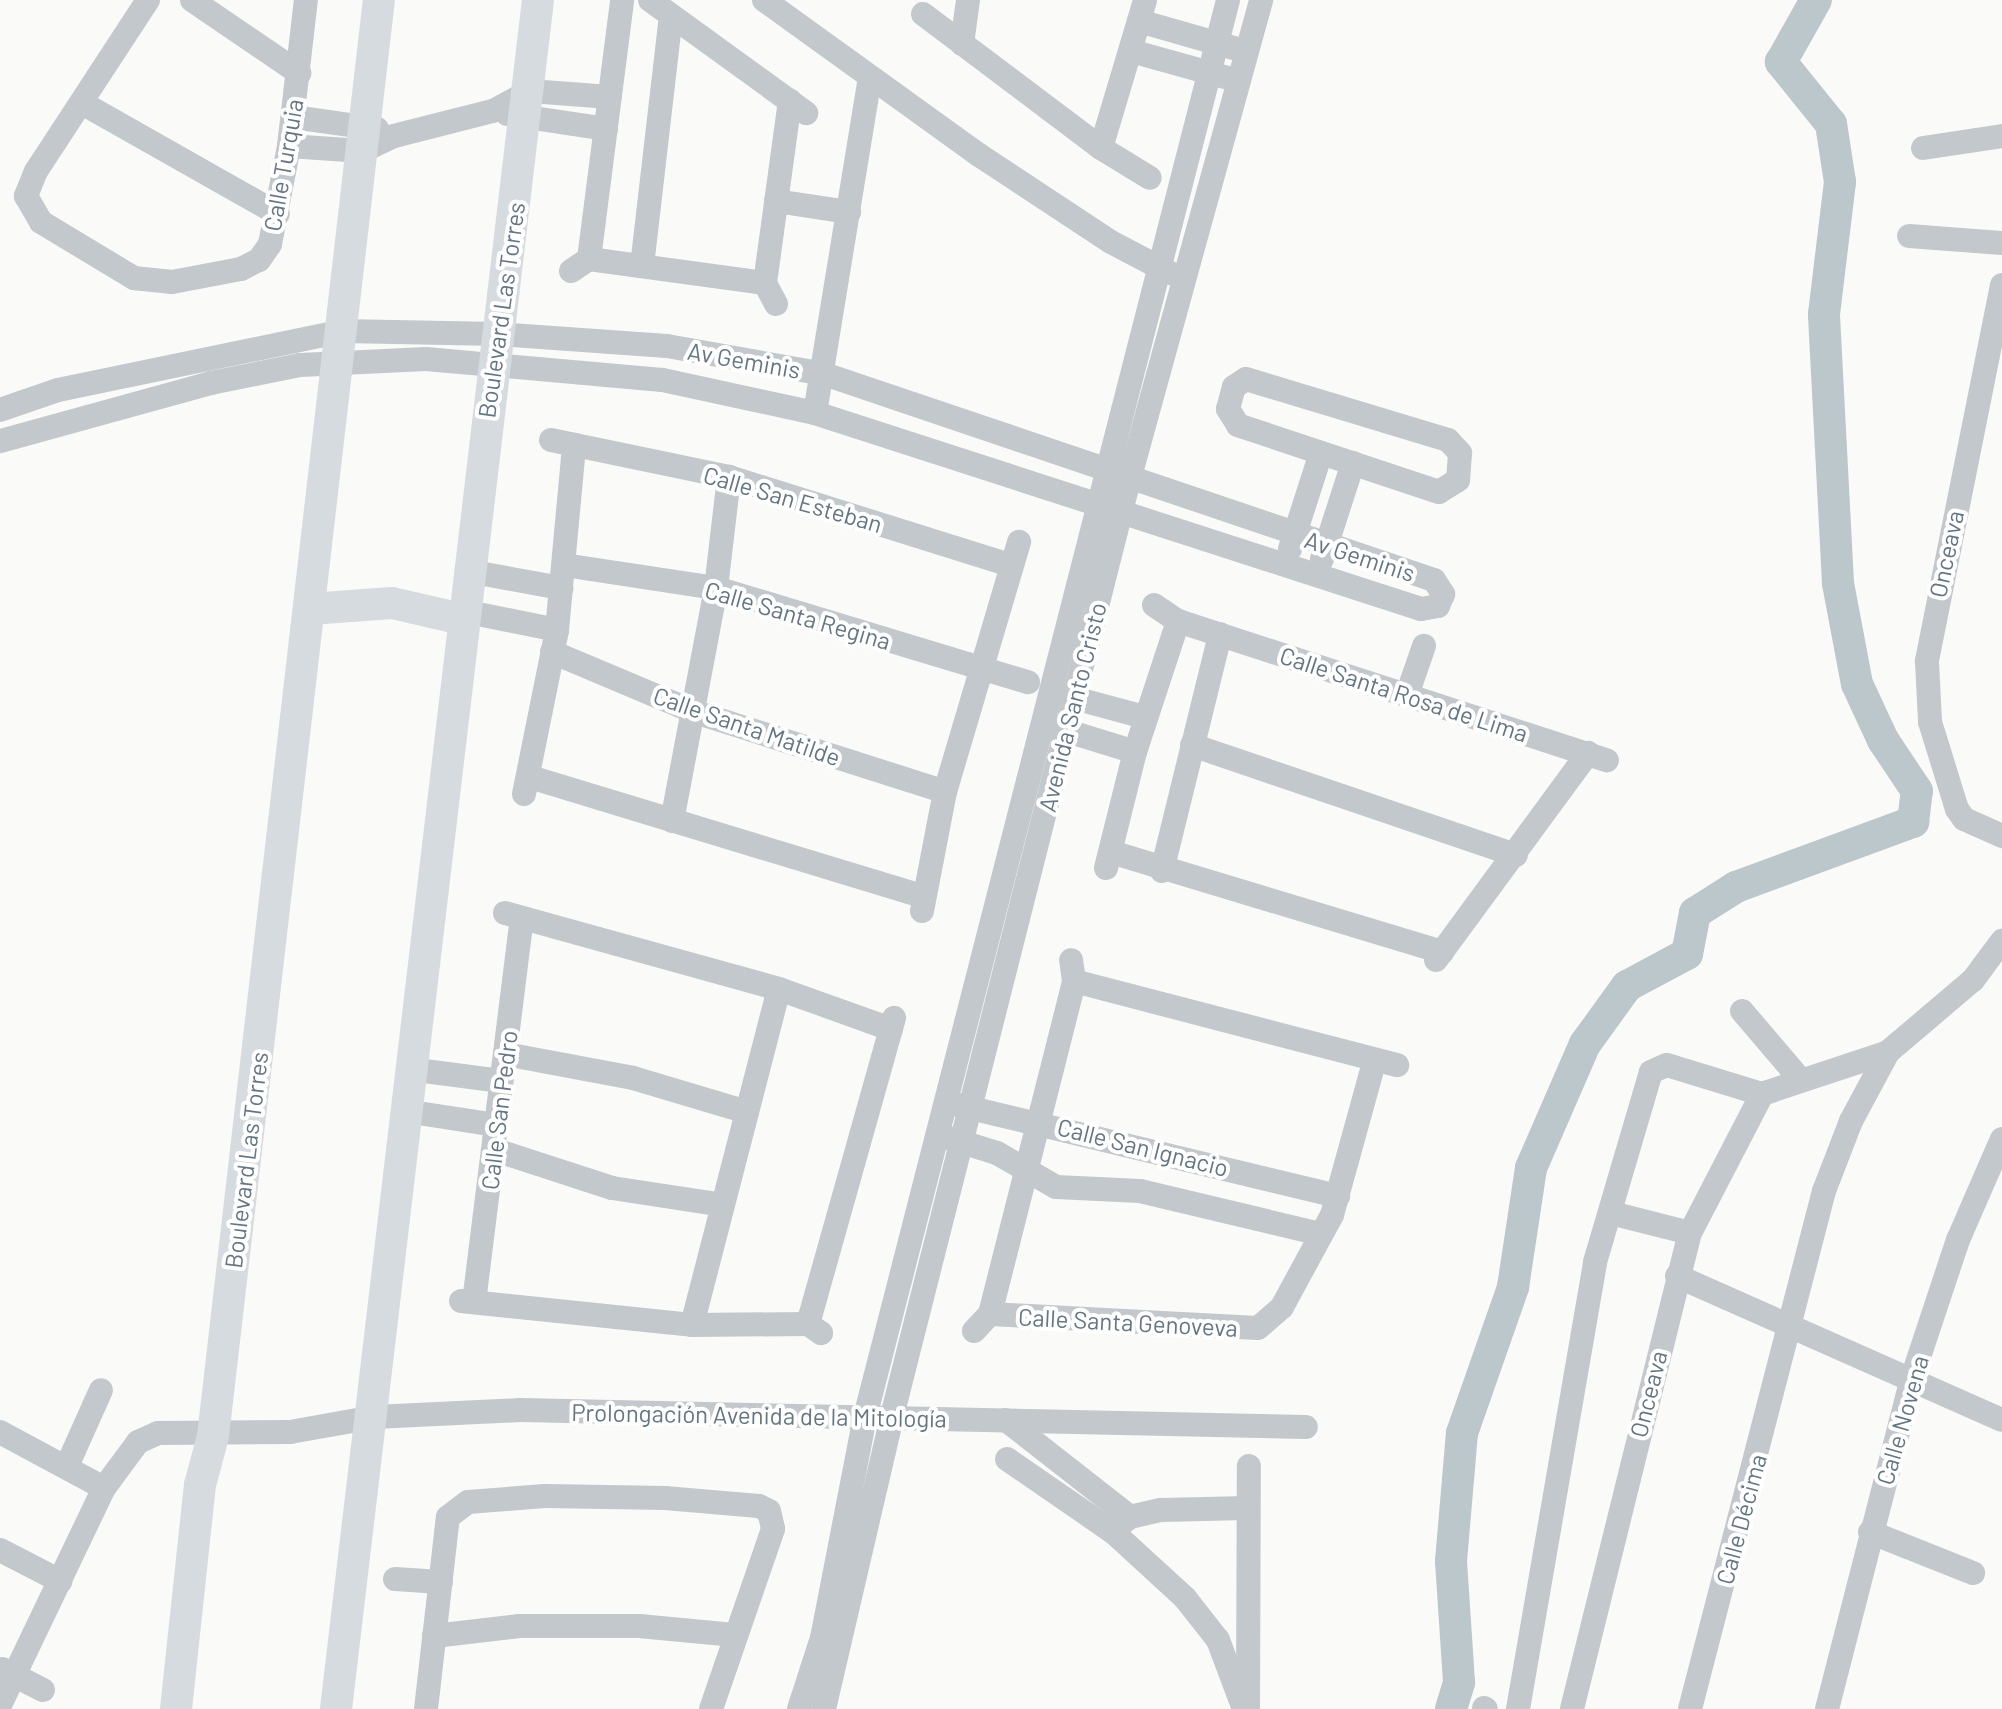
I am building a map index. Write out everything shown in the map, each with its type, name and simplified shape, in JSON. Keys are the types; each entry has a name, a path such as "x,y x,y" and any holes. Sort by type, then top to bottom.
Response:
{"main road":[{"name":"Boulevard Las Torres","path":"176,1709 200,1485 213,1436 379,0"},
{"name":"Boulevard Las Torres","path":"336,1709 374,1417 409,1069 462,615 528,105 538,0"},
{"path":"310,609 392,603 462,615"}],"street":[{"name":"Calle Turquia","path":"148,0 29,184 31,211 41,222 134,278 172,282 241,269 259,260 270,244 289,146 306,0"},
{"path":"192,0 299,73"},
{"path":"622,0 606,129 580,265 642,266 770,294 776,201 798,107 650,0"},
{"path":"764,0 870,78 1157,269 1185,278"},
{"path":"962,44 968,0"},
{"name":"Avenida Santo Cristo","path":"824,1709 892,1416 931,1217 1111,512 1157,269 1228,0"},
{"name":"Avenida Santo Cristo","path":"1119,477 1185,278 1261,0"},
{"path":"1101,148 1131,51 1138,7 1218,44 1248,52"},
{"path":"923,14 1101,148 1150,178"},
{"path":"642,266 671,16"},
{"path":"1131,51 1239,81"},
{"path":"815,413 824,374 870,78"},
{"path":"289,146 394,136 493,111 610,97"},
{"path":"82,103 278,214"},
{"path":"528,105 606,129"},
{"path":"293,117 364,137"},
{"path":"1923,148 2002,136"},
{"path":"776,201 849,212"},
{"path":"1909,236 1998,237"},
{"name":"Onceava","path":"2002,285 1927,648 1930,722 1964,819 2002,836"},
{"name":"Av Geminis","path":"0,410 58,390 342,331 496,348 815,413 1111,512 1421,609 1433,609 1442,600 1441,587 1434,580 1119,477 824,374 667,346 496,348 300,365 211,383 0,441"},
{"path":"1258,379 1448,440 1463,463 1458,480 1439,492 1353,463 1238,425 1228,409 1234,387 1258,379"},
{"name":"Calle San Esteban","path":"562,442 729,477 1014,554 945,792 923,904 672,821 527,786 563,577 562,442"},
{"path":"1285,566 1321,453"},
{"path":"1317,576 1353,463"},
{"path":"672,821 716,588 729,477"},
{"name":"Calle Santa Regina","path":"468,571 716,588 1028,682"},
{"name":"Calle Santa Rosa de Lima","path":"1154,605 1178,621 1597,756 1439,956 1162,871 1108,860 1145,717 1178,621"},
{"name":"Calle Santa Matilde","path":"462,615 554,641 695,712 945,792"},
{"path":"1162,871 1220,634"},
{"path":"1407,695 1424,646"},
{"path":"1064,695 1145,717"},
{"path":"1056,727 1135,752"},
{"path":"1192,745 1516,855"},
{"name":"Calle San Pedro","path":"513,915 779,989 892,1023 815,1328 692,1325 467,1301 495,1150 505,1054 513,915"},
{"path":"1518,1709 1595,1262 1651,1072 1667,1065 1762,1094 1888,1052 1980,973 2002,941"},
{"name":"Calle Santa Genoveva","path":"1073,970 1386,1064 1338,1196 1282,1307 1258,1328 982,1322 1027,1167 1073,970"},
{"path":"692,1325 779,989"},
{"path":"1742,1011 1800,1079"},
{"name":"Calle Décima","path":"1690,1709 1792,1330 1824,1191 1851,1121 1888,1052"},
{"path":"505,1054 633,1078 747,1112"},
{"path":"409,1069 501,1081"},
{"name":"Onceava","path":"1572,1709 1690,1233 1762,1094"},
{"name":"Calle San Ignacio","path":"959,1105 1039,1120 1338,1196"},
{"path":"405,1111 497,1125"},
{"name":"Calle San Ignacio","path":"951,1139 1027,1167 1056,1187 1140,1191 1321,1234"},
{"name":"Calle Novena","path":"1827,1709 1911,1381 1958,1240 2002,1139"},
{"path":"495,1150 612,1188 723,1205"},
{"path":"1611,1213 1690,1233"},
{"name":"Avenida Santo Cristo","path":"799,1709 822,1638 865,1417 931,1217"},
{"path":"1677,1276 1792,1330 2002,1420"},
{"path":"67,1466 101,1390"},
{"name":"Prolongación Avenida de la Mitología","path":"104,1488 131,1449 147,1436 290,1432 374,1417 521,1410 1306,1427"},
{"path":"1006,1420 1122,1524 1185,1598 1218,1640 1246,1709"},
{"path":"0,1432 104,1488 60,1581 7,1671 0,1705"},
{"path":"1007,1459 1122,1524 1248,1508"},
{"path":"1246,1709 1249,1466"},
{"path":"426,1709 448,1517 468,1502 545,1496 759,1506 769,1511 773,1529 711,1709"},
{"path":"1870,1532 1973,1573"},
{"path":"0,1550 60,1581"},
{"path":"395,1579 441,1582"},
{"path":"434,1636 564,1626 639,1626 735,1635"},
{"path":"7,1671 43,1690"}],"waterway":[{"path":"1451,1709 1459,1682 1451,1561 1462,1433 1513,1287 1531,1168 1585,1044 1627,986 1687,954 1695,913 1736,887 1913,822 1917,791 1883,740 1857,684 1838,583 1824,314 1840,182 1831,124 1781,62 1816,0"}]}
